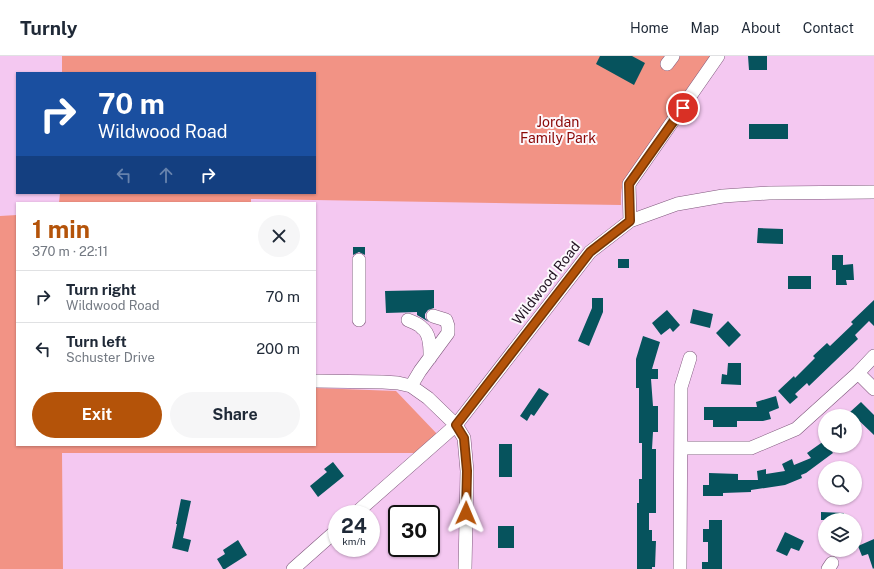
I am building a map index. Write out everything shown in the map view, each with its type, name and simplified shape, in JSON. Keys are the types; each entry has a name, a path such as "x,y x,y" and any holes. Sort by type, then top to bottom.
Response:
{"street":[{"path":"630,221 629,184 718,56"},
{"name":"Wildwood Road","path":"365,505 456,425 590,252 630,221 677,204 723,196 769,193 874,192"},
{"path":"359,260 359,320"},
{"path":"411,386 448,333 446,320 433,316"},
{"path":"408,320 423,328 427,334 430,343 430,358"},
{"path":"681,448 751,448 796,429 858,373 874,356"},
{"path":"680,569 682,387 690,358"},
{"path":"858,373 874,389"},
{"path":"316,381 383,382 411,386 428,398 456,425 464,438 467,471 465,569"},
{"path":"293,569 328,538"}],"green space":[{"name":"Jordan Family Park","path":"62,56 713,56 635,167 627,176 622,188 621,205 251,199 251,202 59,202 60,194 316,194 316,72 62,72"},
{"path":"16,215 16,446 316,446 316,388 396,391 438,435 418,453 62,453 63,569 0,569 0,216"}],"building":[{"path":"600,56 632,56 645,63 634,85 596,64"},
{"path":"748,56 767,56 767,70 749,70"},
{"path":"749,124 788,124 788,139 749,139"},
{"path":"758,228 783,229 783,244 757,243"},
{"path":"353,247 365,247 365,255 359,252 353,255"},
{"path":"832,255 843,255 843,265 853,264 854,280 846,280 847,285 836,285 836,270 832,270"},
{"path":"618,259 629,259 629,268 618,268"},
{"path":"788,276 811,276 811,289 788,289"},
{"path":"434,290 434,308 428,310 425,314 425,318 429,322 417,315 417,312 386,313 385,291"},
{"path":"592,298 603,298 603,312 589,346 578,341 592,308"},
{"path":"874,300 874,326 869,321 855,335 858,339 809,386 807,383 795,394 798,397 790,404 778,391 794,376 795,378 815,358 813,356 827,343 830,346 853,324 851,322"},
{"path":"693,309 713,314 710,328 690,323"},
{"path":"667,310 680,325 673,332 670,328 661,335 652,323"},
{"path":"728,321 741,335 729,347 716,333"},
{"path":"643,336 660,342 652,369 658,369 658,379 651,379 653,406 658,406 658,432 653,432 652,449 656,449 656,513 649,513 649,530 652,530 652,541 656,541 655,567 652,567 652,569 637,569 637,503 639,503 639,479 642,479 642,443 639,443 639,388 636,388 636,359"},
{"path":"728,363 741,363 741,385 721,384 722,374 727,375"},
{"path":"539,388 549,394 534,416 531,414 527,421 520,416"},
{"path":"776,396 779,408 769,412 771,419 763,421 737,421 737,427 713,427 713,420 704,420 704,407 757,407 756,402"},
{"path":"861,402 874,415 874,435 862,424 862,409 853,409"},
{"path":"499,444 512,444 512,477 499,477"},
{"path":"818,445 818,453 833,453 822,461 818,461 818,464 801,475 802,478 785,485 751,490 751,492 723,493 723,496 703,496 703,485 709,485 709,473 738,474 738,480 758,480 757,471 766,469 766,474 785,471 782,464 792,459 794,465 811,458 807,453"},
{"path":"333,462 344,476 318,497 310,486 327,472 324,469"},
{"path":"181,499 191,501 183,538 191,540 188,552 172,548"},
{"path":"821,512 844,513 821,513"},
{"path":"709,520 722,520 722,569 702,569 702,562 708,562 708,542 703,542 703,529 709,529"},
{"path":"498,526 514,526 514,548 498,548"},
{"path":"785,532 804,541 799,551 791,548 787,556 776,551"},
{"path":"874,539 873,569 868,554 862,556 862,544"},
{"path":"238,540 247,555 223,569 217,559 225,554 223,550"}],"route":[{"path":"466,513 467,471 464,438 456,425 590,252 630,221 629,184 683,108"}]}
